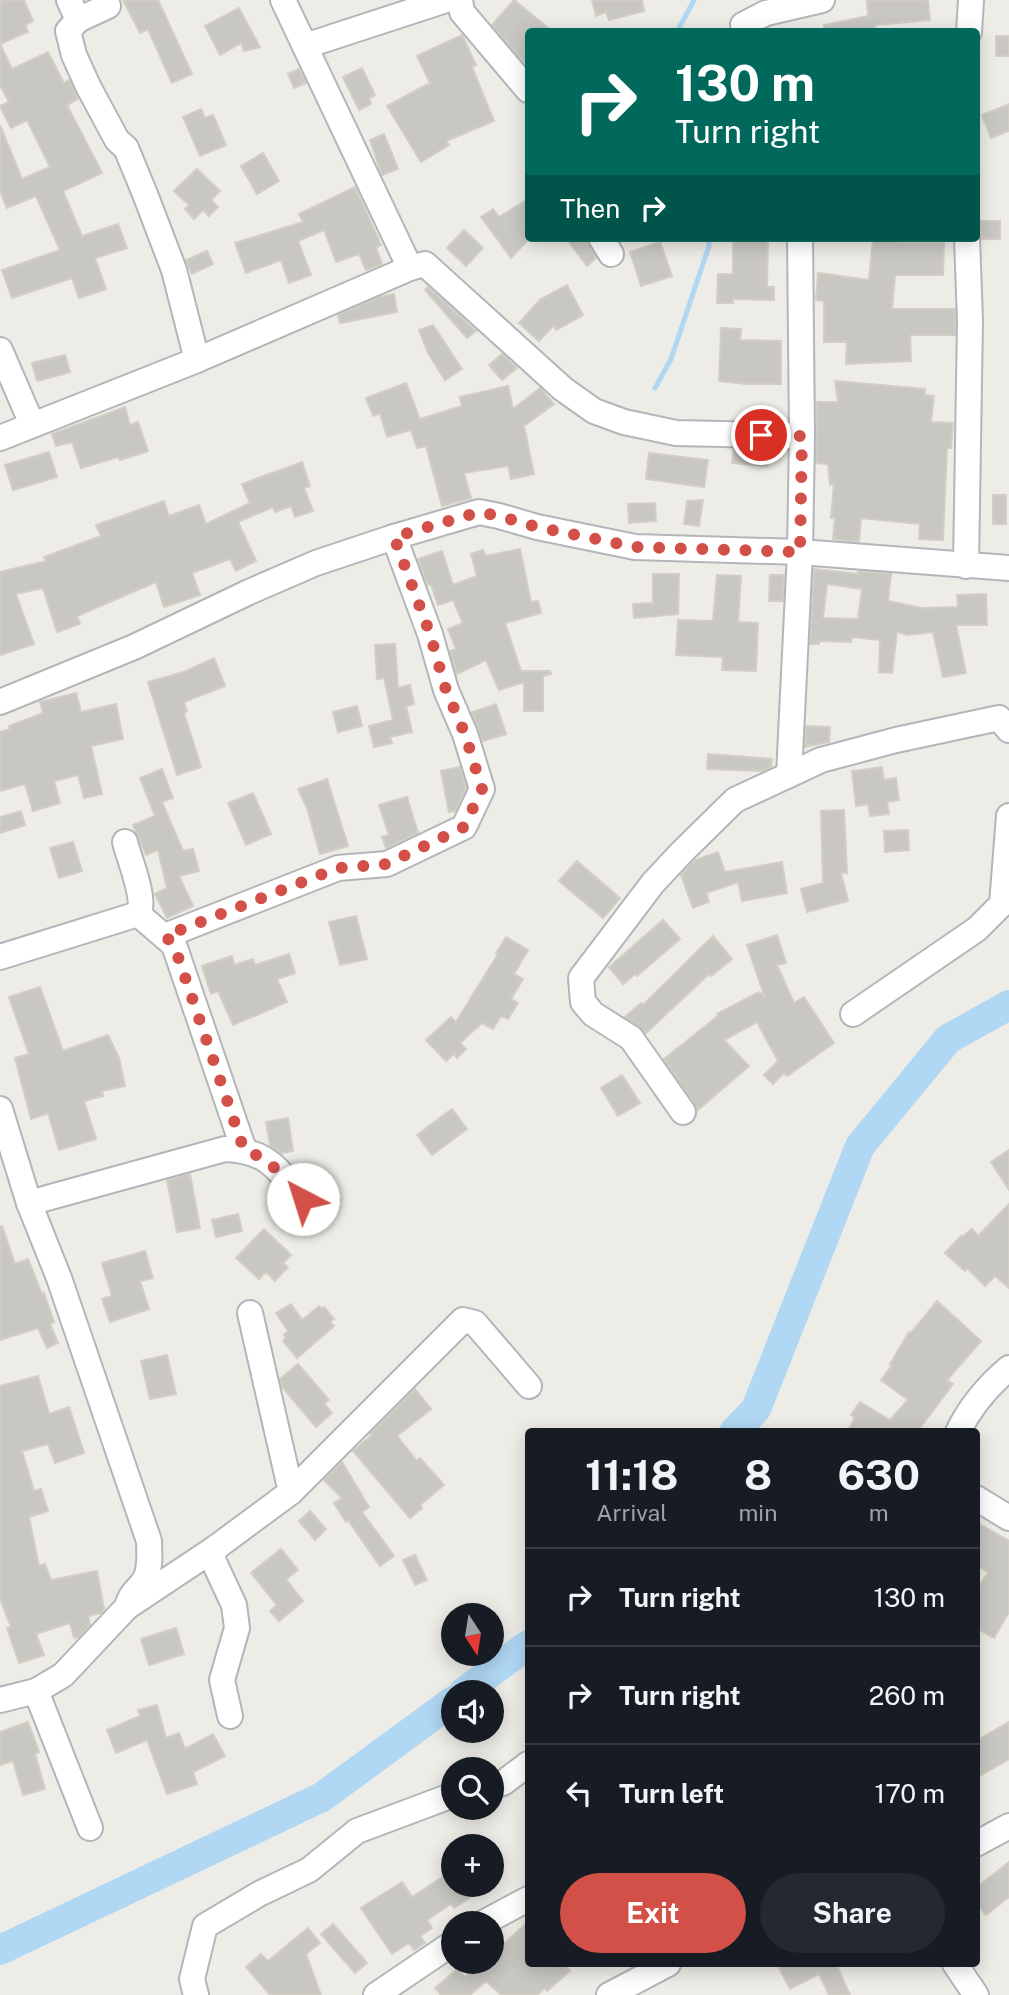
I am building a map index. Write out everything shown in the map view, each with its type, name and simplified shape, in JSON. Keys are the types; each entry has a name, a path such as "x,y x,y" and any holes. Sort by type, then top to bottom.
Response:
{"street":[{"path":"283,0 410,268"},
{"path":"305,46 446,0"},
{"path":"460,0 463,12 525,86"},
{"path":"743,25 766,12 822,0"},
{"path":"969,28 971,0"},
{"path":"108,6 73,10 68,31 75,55 117,140 126,148 145,194 174,270 197,360"},
{"path":"789,775 800,552 800,242"},
{"path":"966,566 970,320 967,242"},
{"path":"0,438 197,360 410,268 425,264 563,389 594,411 624,422 676,433 802,436"},
{"path":"0,350 32,424"},
{"path":"0,702 134,647 294,573 394,537 479,512 635,547 800,552 1009,568"},
{"path":"165,936 338,868 387,864 464,827 482,789 394,537"},
{"path":"683,1112 631,1038 593,1014 583,1002 581,978 653,883 735,800 821,761 999,718 1009,730"},
{"path":"853,1014 977,929 1002,904 1009,816"},
{"path":"0,957 138,914 142,908 141,898 125,842"},
{"path":"138,914 174,945 244,1150"},
{"path":"0,1109 29,1203 59,1278 149,1541 150,1563 145,1579 130,1595 127,1607"},
{"path":"29,1203 225,1149 244,1150 259,1155 275,1166 303,1199"},
{"path":"250,1313 291,1492"},
{"path":"0,1700 36,1691 63,1675 127,1607 214,1549 291,1492 463,1320 475,1323 529,1386"},
{"path":"960,1428 994,1381 1009,1368"},
{"path":"980,1500 1009,1518"},
{"path":"214,1549 213,1560 234,1605 237,1628 222,1680 230,1716"},
{"path":"36,1691 90,1828"},
{"path":"504,1782 525,1766"},
{"path":"196,1995 192,1979 205,1926 259,1894 309,1870 357,1831 441,1800"},
{"path":"980,1842 1009,1826"},
{"path":"504,1912 525,1901"},
{"path":"376,1995 441,1951"},
{"path":"609,1995 662,1967"},
{"path":"957,1967 976,1995"}],"building":[{"path":"0,0 24,0 33,21 25,25 28,32 0,44"},
{"path":"123,0 158,0 192,74 172,83 148,29 140,33"},
{"path":"514,0 548,28 525,28 525,64 492,25"},
{"path":"592,0 642,0 644,11 609,20 606,12 596,16"},
{"path":"867,0 928,0 930,20 875,25 875,28 824,28 824,25 868,16"},
{"path":"239,8 260,47 244,51 241,43 220,55 205,26"},
{"path":"462,35 476,65 472,67 494,121 446,141 449,145 421,162 387,106 430,83 417,56"},
{"path":"996,36 1009,36 1009,56 996,56"},
{"path":"0,44 12,69 48,52 64,83 69,80 78,99 67,105 102,173 63,191 82,236 118,224 127,248 95,258 106,289 79,298 72,278 12,298 2,270 60,250 36,196 7,208 0,191 0,125 22,179 50,167 27,120 11,128 0,106 9,102 0,85"},
{"path":"362,68 375,95 369,98 371,104 359,110 343,77"},
{"path":"299,69 306,83 294,88 288,74"},
{"path":"1009,104 1009,131 991,138 982,115"},
{"path":"201,109 205,118 213,115 226,145 200,156 183,117"},
{"path":"384,134 398,169 382,175 370,140"},
{"path":"263,153 279,181 257,194 241,166"},
{"path":"197,169 220,191 211,200 218,207 209,216 203,210 194,219 185,209 189,205 174,191"},
{"path":"355,187 381,245 376,248 382,264 366,270 359,254 336,262 324,230 298,241 311,275 289,283 281,260 246,273 235,243 303,222 299,214"},
{"path":"525,201 526,242 511,258 481,217 493,209 499,217"},
{"path":"980,221 1000,221 1000,239 982,239"},
{"path":"464,230 483,248 466,266 447,248"},
{"path":"569,242 588,242 596,258 587,266"},
{"path":"660,242 672,276 641,286 630,252"},
{"path":"733,242 768,242 767,287 774,287 774,300 733,299 733,303 717,303 718,274 733,274"},
{"path":"873,242 944,243 943,275 895,275 892,309 955,309 955,335 910,335 911,361 846,364 847,342 824,342 824,301 816,300 818,273 869,280"},
{"path":"207,251 213,264 192,274 186,260"},
{"path":"567,285 583,315 556,330 554,325 539,341 519,323 541,299"},
{"path":"428,287 476,331 467,338 425,290"},
{"path":"394,294 397,312 340,323 338,315 380,297"},
{"path":"433,325 462,369 445,380 428,353 419,330"},
{"path":"721,328 741,329 740,340 781,341 781,384 719,381"},
{"path":"502,354 517,368 502,380 489,365"},
{"path":"65,355 70,372 37,381 32,363"},
{"path":"835,381 925,389 925,395 934,396 931,422 953,423 951,448 947,448 943,540 919,539 920,524 861,518 859,542 833,539 835,518 831,518 834,484 830,485 828,464 816,463 817,402 838,402"},
{"path":"406,383 420,419 462,406 460,397 508,386 513,409 540,388 554,404 524,426 534,474 511,479 508,466 464,473 471,498 442,506 426,446 417,448 411,430 387,437 380,413 373,416 366,398"},
{"path":"125,407 130,425 138,422 148,451 81,468 72,442 56,446 52,434"},
{"path":"734,449 769,451 767,466 732,463"},
{"path":"49,452 57,477 13,490 5,465"},
{"path":"649,453 708,460 704,487 646,479"},
{"path":"302,462 310,486 304,488 313,511 295,517 291,506 275,512 273,507 238,522 256,561 236,571 230,559 192,573 200,595 164,607 156,582 77,616 80,624 57,632 43,588 16,594 34,644 0,655 0,572 46,561 44,557 101,536 96,525 164,501 169,516 199,505 206,524 250,503 242,484"},
{"path":"993,495 1006,495 1006,524 993,524"},
{"path":"703,500 699,526 684,524 687,501"},
{"path":"655,503 656,521 629,523 628,504"},
{"path":"520,549 531,602 538,601 541,613 505,623 521,671 550,671 551,674 543,676 543,711 524,711 524,682 499,690 486,660 457,674 450,651 456,649 448,629 463,623 453,600 438,605 418,559 442,551 453,585 477,576 471,554 483,550 485,556"},
{"path":"814,569 858,574 858,571 891,574 888,601 922,608 958,607 957,595 986,594 987,625 956,625 966,673 943,677 933,632 908,635 897,632 892,673 879,672 880,640 852,637 851,642 819,641 819,644 810,644","holes":["827,584 862,589 858,619 823,618"]},
{"path":"653,574 679,574 678,614 634,618 633,604 653,603"},
{"path":"717,575 741,576 738,622 758,623 756,671 722,670 723,657 676,655 678,620 713,621"},
{"path":"770,575 784,575 783,601 769,601"},
{"path":"395,644 398,688 410,685 414,704 406,706 412,732 390,737 392,743 374,747 369,726 393,720 384,678 377,679 375,645"},
{"path":"214,658 225,686 184,702 187,711 184,713 201,767 177,775 148,682 184,672"},
{"path":"76,693 81,712 116,704 123,739 91,746 102,794 84,798 78,775 54,781 60,803 33,811 25,784 0,791 0,732 43,713 40,702"},
{"path":"496,704 506,734 483,741 472,712"},
{"path":"357,706 362,726 338,732 333,712"},
{"path":"806,726 830,727 829,742 805,747"},
{"path":"708,754 772,759 771,767 762,771 707,769"},
{"path":"460,767 466,788 455,811 449,812 441,771"},
{"path":"882,767 884,780 896,778 899,800 887,802 889,814 870,816 868,804 856,806 852,771"},
{"path":"162,769 173,798 162,802 183,851 193,849 199,871 179,876 193,906 167,918 155,894 167,888 158,850 146,855 133,825 155,816 140,778"},
{"path":"327,779 348,846 320,854 307,808 298,789"},
{"path":"253,793 271,834 246,845 228,803"},
{"path":"407,797 418,833 386,848 382,837 389,835 379,805"},
{"path":"844,810 847,873 841,873 848,901 807,912 801,889 823,883 821,811"},
{"path":"21,811 25,825 0,833 0,817"},
{"path":"908,830 909,850 885,852 884,831"},
{"path":"73,842 82,871 59,878 50,848"},
{"path":"718,852 725,872 782,862 787,893 742,901 738,882 706,893 709,902 693,908 681,875 695,860"},
{"path":"577,861 620,898 603,918 559,881"},
{"path":"356,916 367,959 340,965 329,922"},
{"path":"663,920 680,939 637,976 635,974 623,984 609,967"},
{"path":"777,935 786,963 777,965 794,1003 804,997 834,1043 787,1076 784,1073 773,1084 764,1075 778,1061 757,1022 724,1040 749,1066 698,1110 664,1059 718,1016 717,1014 759,992 765,998 747,945"},
{"path":"713,936 732,959 711,976 709,974 646,1033 625,1017 641,1003 643,1005"},
{"path":"506,937 528,950 514,974 523,979 511,999 518,1003 508,1019 501,1016 493,1029 482,1023 460,1043 466,1049 457,1058 454,1054 446,1061 426,1040 451,1017 456,1022"},
{"path":"289,954 295,973 277,979 287,1002 233,1025 218,991 211,994 202,966 232,956 234,965 253,959 255,965"},
{"path":"40,987 63,1051 108,1035 119,1058 125,1086 102,1091 103,1096 84,1101 96,1139 59,1150 48,1113 31,1119 15,1058 29,1054 9,997"},
{"path":"622,1075 640,1103 618,1116 601,1088"},
{"path":"452,1109 467,1129 432,1155 417,1135"},
{"path":"288,1118 293,1151 282,1153 270,1145 266,1122"},
{"path":"1009,1150 1009,1190 991,1162"},
{"path":"190,1174 200,1228 177,1232 167,1180"},
{"path":"331,1190 340,1201 308,1231 291,1214 295,1211 305,1214 312,1211 317,1199"},
{"path":"1009,1204 1009,1288 995,1276 985,1286 967,1268 965,1271 945,1253 972,1229 978,1236"},
{"path":"238,1214 242,1231 216,1237 212,1220"},
{"path":"0,1226 15,1264 28,1259 42,1294 44,1293 54,1322 50,1324 58,1343 47,1348 38,1328 0,1340"},
{"path":"264,1229 291,1255 283,1263 288,1267 275,1281 266,1272 259,1279 236,1258"},
{"path":"145,1251 153,1278 140,1281 149,1309 110,1322 102,1299 112,1296 102,1263"},
{"path":"937,1301 981,1341 947,1380 953,1384 920,1428 849,1428 855,1418 851,1415 860,1402 890,1420 908,1400 881,1380 909,1332 911,1333"},
{"path":"291,1304 302,1320 319,1306 322,1309 324,1307 334,1319 330,1322 334,1326 297,1358 283,1341 288,1331 276,1313"},
{"path":"167,1355 176,1394 150,1399 141,1361"},
{"path":"298,1364 329,1400 324,1403 332,1413 316,1427 283,1388 280,1379"},
{"path":"38,1376 49,1414 69,1407 84,1453 55,1463 48,1444 22,1451 34,1491 41,1489 48,1511 29,1517 39,1566 45,1564 51,1580 97,1571 104,1609 101,1613 88,1616 90,1625 79,1637 74,1638 70,1623 36,1634 44,1655 19,1663 7,1628 11,1627 0,1599 0,1386"},
{"path":"415,1389 431,1409 397,1436 417,1461 420,1458 444,1485 420,1505 422,1508 410,1518 353,1451 371,1436"},
{"path":"342,1462 369,1507 362,1512 394,1556 380,1566 334,1503 342,1498 324,1480"},
{"path":"310,1511 326,1529 315,1540 299,1521"},
{"path":"980,1524 1009,1541 1009,1612 994,1638 980,1630 980,1585 988,1572 980,1567"},
{"path":"281,1549 298,1570 286,1579 303,1601 279,1621 270,1611 277,1605 251,1573"},
{"path":"415,1555 427,1580 415,1585 403,1560"},
{"path":"176,1628 184,1654 149,1665 141,1639"},
{"path":"157,1705 166,1738 179,1733 185,1749 213,1734 225,1756 193,1772 197,1784 167,1794 147,1740 116,1753 107,1730 140,1716 138,1710"},
{"path":"28,1722 39,1752 35,1754 45,1789 23,1795 13,1761 0,1765 0,1732"},
{"path":"1009,1722 1009,1759 980,1776 980,1739"},
{"path":"1009,1862 1009,1897 986,1915 980,1908 980,1885"},
{"path":"441,1878 441,1897 471,1897 454,1908 451,1904 427,1920 432,1928 420,1936 425,1943 414,1950 409,1943 392,1954 361,1908 402,1882 412,1897"},
{"path":"333,1924 367,1963 355,1973 321,1934"},
{"path":"525,1925 525,1967 566,1967 570,1971 547,1991 545,1988 537,1995 501,1995 486,1981 470,1995 441,1995 435,1988 451,1974 462,1974 465,1977 468,1974 504,1974 504,1943"},
{"path":"308,1928 320,1943 306,1954 321,1995 270,1995 246,1967 261,1954 268,1961"},
{"path":"779,1967 837,1967 850,1995 829,1995 819,1974 790,1989"}],"waterway":[{"path":"679,28 694,0"},
{"path":"655,388 671,359 708,242"},
{"path":"738,1428 756,1409 860,1146 948,1039 1009,1005"},
{"path":"480,1680 525,1647"},
{"path":"0,1950 322,1797 441,1710"}],"route":[{"path":"303,1199 275,1166 259,1155 244,1150 174,945 165,936 338,868 387,864 464,827 482,789 394,537 479,512 635,547 800,552 802,436 761,435"}]}
